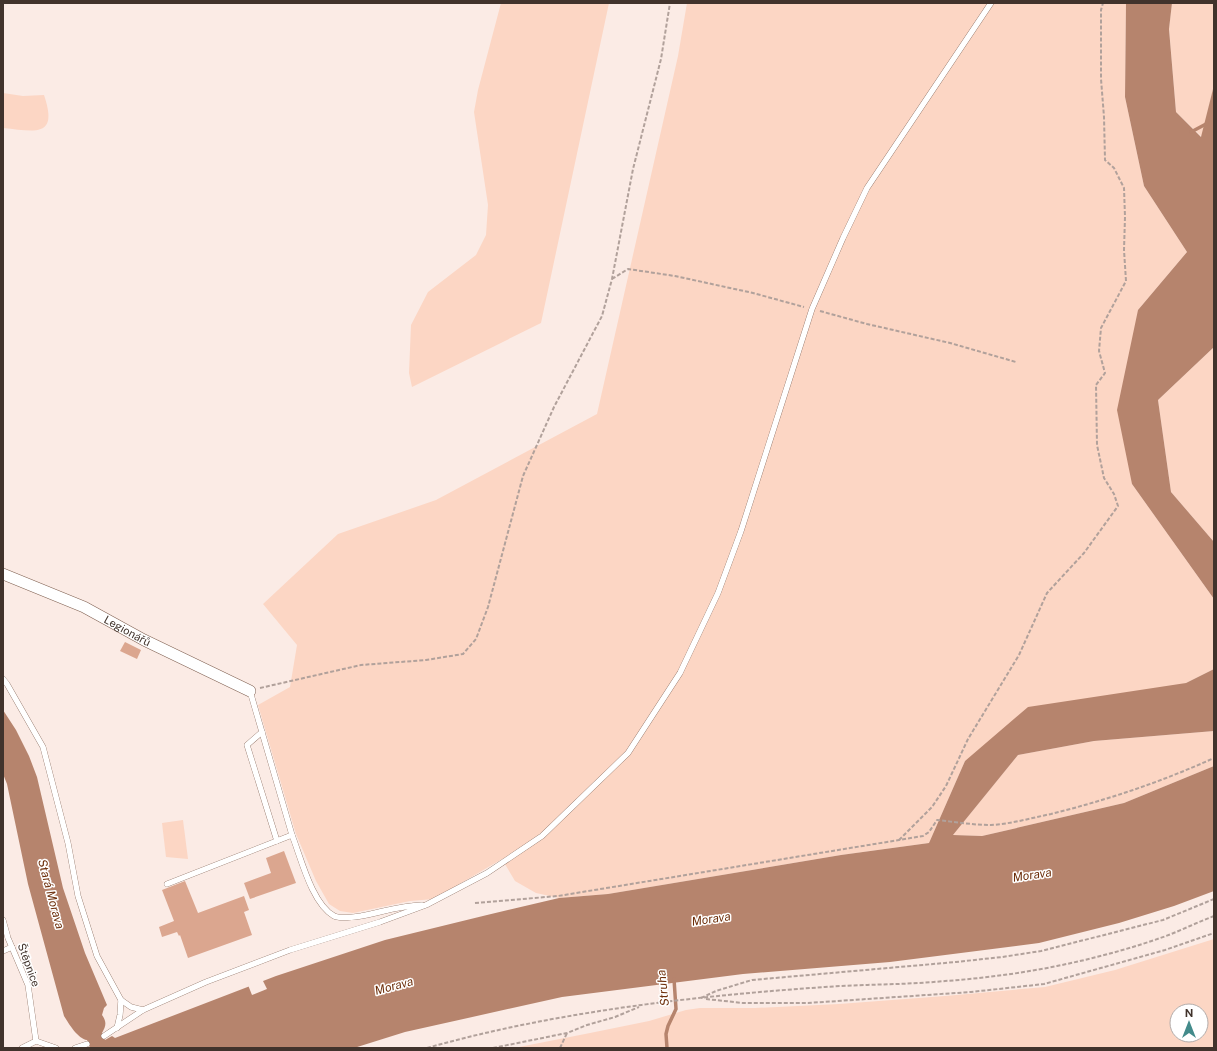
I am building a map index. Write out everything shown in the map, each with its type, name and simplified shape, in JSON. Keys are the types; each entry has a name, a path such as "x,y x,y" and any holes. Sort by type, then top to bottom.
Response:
{"street":[{"name":"Legionářů","path":"3,574 84,607 144,640 250,691"}],"lane":[{"path":"104,1036 143,1010 206,982 290,950 380,922 426,905 487,873 542,836 628,753 680,673 718,593 741,531 812,309 867,188 991,3"},
{"path":"3,679 44,747 68,843 78,896 97,956 121,1000 131,1007 143,1010"},
{"path":"250,691 292,835 313,892 324,908 335,917 361,916 399,907 426,905"},
{"path":"262,732 247,745 277,841"},
{"path":"167,884 292,835"},
{"name":"Štěpnice","path":"3,920 12,947 28,985 36,1041"},
{"path":"3,951 12,947"},
{"path":"117,1028 121,1000"},
{"path":"22,1048 36,1041 56,1048"},
{"path":"75,1048 87,1044"}],"path":[{"path":"250,691 361,665 426,660 463,654 476,639 488,607 523,476 554,407 602,316 612,279 633,169 661,60 670,3"},
{"path":"899,840 932,807 946,786 968,739 1019,654 1047,593 1084,553 1118,506 1114,494 1104,478 1097,445 1096,385 1105,373 1099,351 1101,328 1126,281 1124,250 1126,217 1124,188 1114,168 1105,160 1101,79 1103,3"},
{"path":"612,279 628,269 675,276 738,290 867,324 950,343 1016,362"},
{"path":"475,903 558,896 923,836 929,832 937,820 976,825 993,825 1021,821 1087,805 1183,772 1214,758"},
{"path":"700,998 716,991 752,980 956,962 1041,951 1163,920 1214,899"},
{"path":"427,1048 519,1026 643,1005 700,998 825,987 945,982 992,977 1106,954 1166,936 1214,916"},
{"path":"700,998 743,1003 808,1003 971,992 1044,984 1165,950 1214,933"},
{"path":"493,1048 567,1033 586,1025 615,1018 643,1005"},
{"path":"560,1048 567,1033"}],"shaded area":[{"path":"501,3 609,3 541,323 412,387 409,373 411,325 428,292 476,255 486,235 488,205 474,112 478,90"},
{"path":"687,3 1126,3 1125,97 1144,186 1187,252 1138,310 1132,484 1214,599 1214,669 1186,683 965,761 929,843 841,855 608,894 559,898 536,893 515,881 502,859 434,899 410,901 353,913 340,911 329,904 316,881 296,834 258,705 290,687 297,645 263,604 338,534 436,500 597,414 678,56"},
{"path":"1172,3 1214,3 1214,85 1202,137 1176,112 1169,28"},
{"path":"3,93 23,96 44,95 48,109 46,126 41,129 34,130 3,128"},
{"path":"1214,347 1214,542 1171,492 1158,400"},
{"path":"1214,731 1214,766 1124,803 982,836 953,835 1018,755 1094,741"},
{"path":"183,820 188,859 166,857 162,823"},
{"path":"1214,939 1214,1048 514,1048 649,1021 686,1010 700,1008 755,1008 839,1004 1045,987 1115,970"}],"water":[{"path":"1126,3 1172,3 1169,29 1176,112 1201,137 1214,85 1214,347 1158,400 1171,492 1214,542 1214,599 1132,484 1117,410 1138,310 1187,252 1144,186 1125,97"},
{"path":"1214,669 1214,731 1094,741 1018,755 953,835 982,836 1124,803 1214,766 1214,891 1174,906 1119,923 1039,943 890,962 743,974 562,997 405,1032 354,1048 90,1048 87,1040 77,1034 64,1016 28,884 7,784 3,774 3,710 16,730 29,756 37,777 63,888 85,953 107,1005 104,1008 102,1015 104,1017 105,1026 102,1033 105,1040 112,1036 115,1038 276,976 385,940 487,915 559,898 608,894 841,855 929,843 965,761 1028,707 1186,683"}],"pier":[{"path":"262,979 267,989 252,995 248,985"}],"building":[{"path":"125,642 141,650 137,659 120,651"},
{"path":"284,851 296,883 250,899 244,883 271,873 266,858"},
{"path":"185,881 198,913 244,896 249,910 244,912 252,935 188,958 180,935 179,936 177,932 162,937 159,927 174,921 162,890"}],"waterway":[{"path":"1191,132 1206,124 1208,121"},
{"name":"Struha","path":"667,1048 666,1034 676,1009 674,979"}],"water label":[{"name":"Morava","path":"1032,875"},
{"name":"Stará Morava","path":"51,894"},
{"name":"Morava","path":"711,919"},
{"name":"Morava","path":"394,986"}]}
